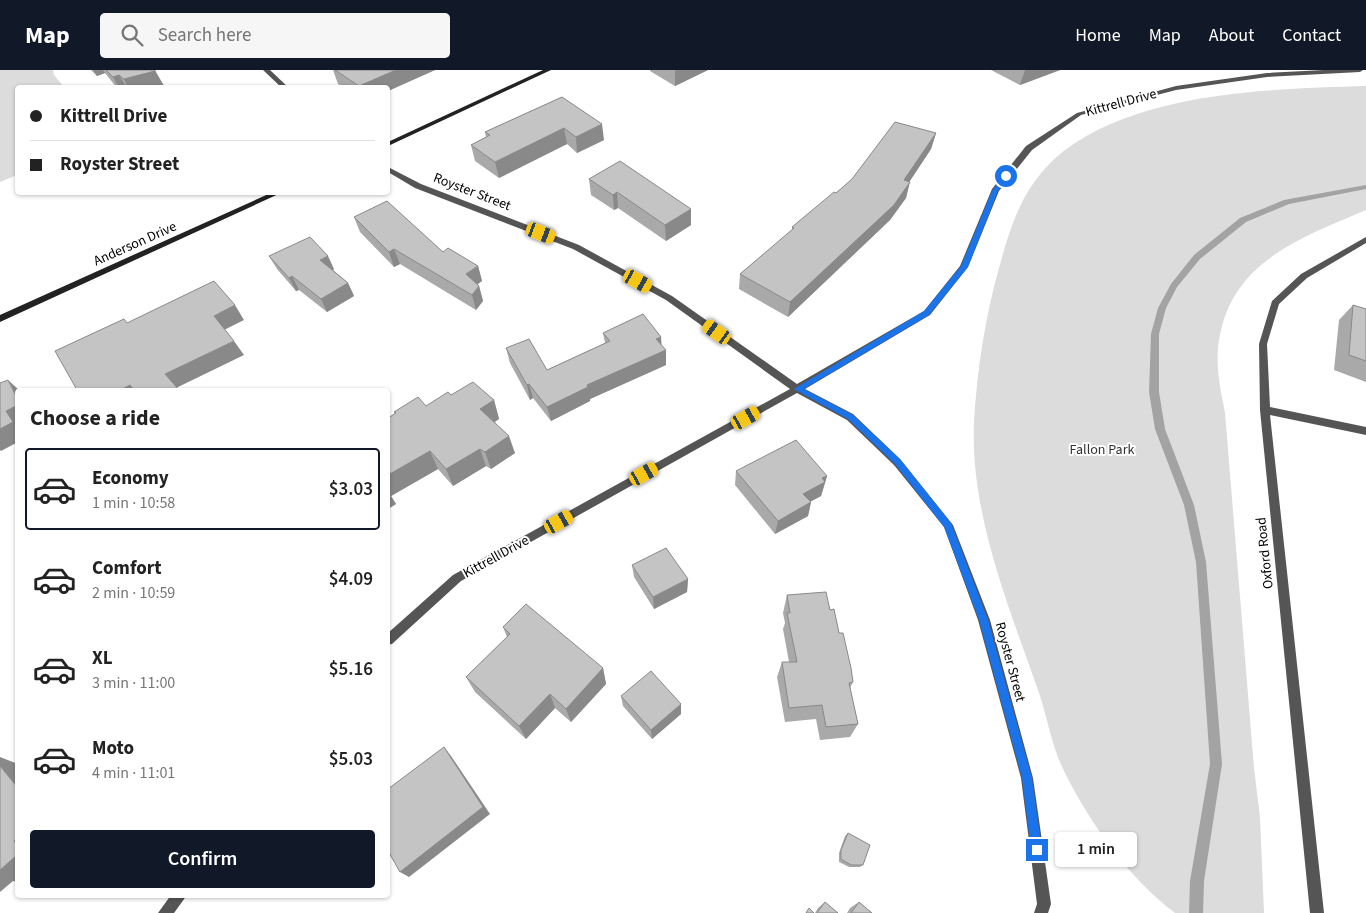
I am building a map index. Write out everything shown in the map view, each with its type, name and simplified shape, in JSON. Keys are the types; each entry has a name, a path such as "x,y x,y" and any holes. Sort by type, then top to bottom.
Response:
{"street":[{"path":"266,70 283,85"},
{"path":"390,143 548,70"},
{"name":"Kittrell Drive","path":"390,638 457,578 797,389 927,313 964,267 995,191 1029,148 1079,114 1176,88 1267,75 1360,70"},
{"name":"Royster Street","path":"390,170 418,186 576,247 669,298 797,389 850,417 898,462 948,525 984,620 1027,778 1044,904 1041,913"},
{"name":"Anderson Drive","path":"0,319 273,195"},
{"name":"Oxford Road","path":"1317,913 1265,410 1263,344 1275,303 1304,276 1366,240"},
{"path":"1265,410 1366,431"},
{"path":"166,913 178,898"}],"green space":[{"path":"0,70 53,70 54,75 62,85 15,85 15,176 0,182"},
{"name":"Fallon Park","path":"1366,86 1366,210 1292,244 1270,258 1251,275 1235,295 1224,319 1218,348 1218,373 1225,413 1254,768 1260,817 1264,913 1175,913 1141,883 1112,849 1087,812 1065,773 1057,755 1040,696 994,562 978,492 974,457 977,383 982,344 990,306 1009,234 1030,189 1051,162 1065,150 1097,130 1132,116 1170,105 1210,97 1290,89"}],"building":[{"path":"106,70 155,71 124,79 119,75 113,77"},
{"path":"335,70 396,70 361,85 358,85"},
{"path":"562,97 602,124 576,137 564,128 495,162 471,145 490,135 485,132"},
{"path":"895,122 936,133 904,180 910,182 894,205 790,302 740,274 794,228 792,227 852,179"},
{"path":"620,161 691,209 665,225 617,192 613,195 589,179"},
{"path":"387,201 443,252 448,248 478,266 466,274 479,286 472,295 394,249 389,252 354,217"},
{"path":"310,237 328,256 320,260 348,283 321,299 292,276 289,278 269,256"},
{"path":"214,281 235,305 214,316 234,341 165,374 177,388 132,388 130,385 124,388 76,388 55,351 124,319 127,323"},
{"path":"1353,305 1366,309 1366,361 1349,355"},
{"path":"643,314 661,337 656,339 666,350 587,385 588,387 547,407 529,384 527,385 506,348 529,339 547,370 610,341 603,333"},
{"path":"8,380 15,394 15,406 6,411 13,422 0,429 0,383"},
{"path":"473,382 494,400 480,409 509,436 485,452 480,449 446,469 430,451 390,474 390,417 396,413 394,412 418,397 426,406 448,392 451,395"},
{"path":"796,440 827,476 822,478 825,482 803,494 811,502 778,521 736,471"},
{"path":"666,548 688,579 653,597 632,565"},
{"path":"826,592 830,610 834,609 839,633 843,633 853,682 849,683 858,724 826,727 822,705 789,708 782,662 797,662 787,613 790,613 787,595"},
{"path":"526,604 603,668 566,709 550,694 519,726 466,677 510,634 503,627"},
{"path":"651,671 681,704 651,730 621,696"},
{"path":"444,747 483,807 400,872 390,854 390,788"},
{"path":"0,766 15,784 15,857 0,870"},
{"path":"848,833 870,845 863,865 851,865 841,859 841,850"},
{"path":"825,902 838,913 817,913"},
{"path":"859,902 872,913 851,913"},
{"path":"809,908 814,913 806,913"}],"waterway":[{"path":"1196,913 1197,881 1216,764 1201,562 1189,505 1160,429 1154,392 1155,334 1162,308 1174,286 1197,257 1243,220 1287,202 1366,187"}],"route":[{"path":"1006,176 995,191 964,267 927,313 797,389 850,417 898,462 948,525 984,620 1027,778 1037,850"}]}
